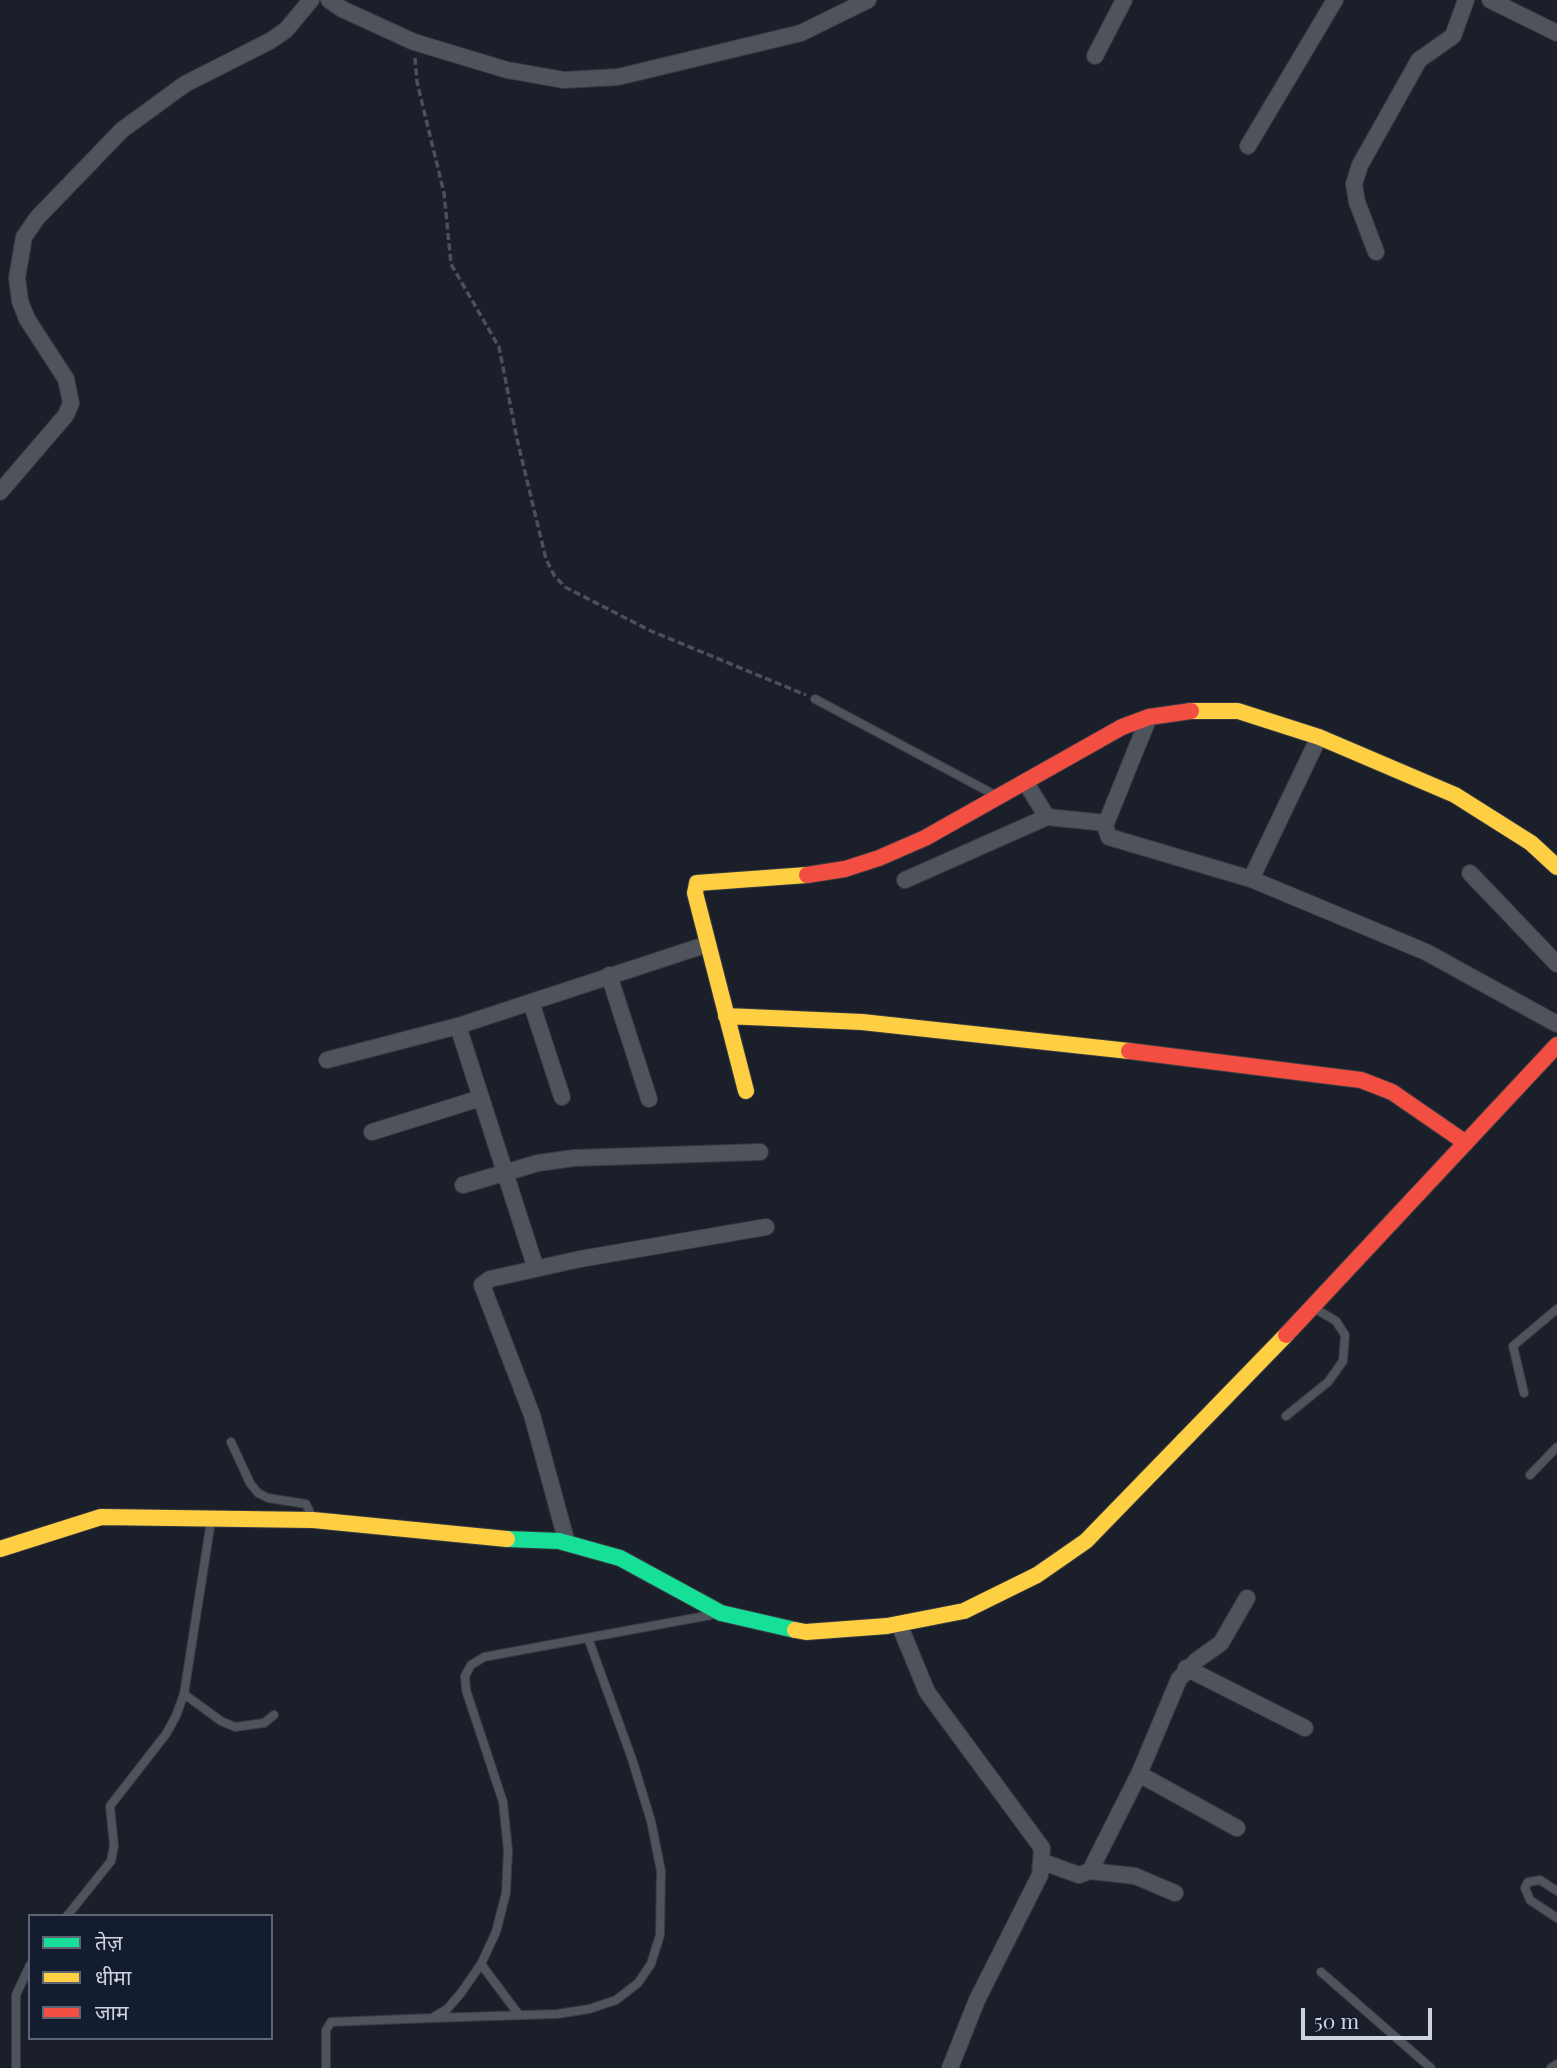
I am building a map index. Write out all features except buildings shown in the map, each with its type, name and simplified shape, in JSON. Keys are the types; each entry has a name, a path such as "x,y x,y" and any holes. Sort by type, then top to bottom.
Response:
{"street":[{"path":"0,492 66,415 71,403 71,390 66,379 27,319 20,301 17,278 24,237 37,218 122,130 185,84 270,41 286,30 311,0"},
{"path":"329,0 342,9 414,42 507,70 565,80 618,77 801,33 868,0"},
{"path":"1094,55 1124,0"},
{"path":"1248,146 1335,0"},
{"path":"1376,252 1357,202 1354,184 1360,165 1419,60 1453,36 1466,0"},
{"path":"1490,0 1557,33"},
{"path":"746,1091 695,893 697,883 800,876 845,869 925,838 1122,727 1149,717 1206,709 1238,711 1319,737 1455,795 1531,843 1557,867"},
{"path":"1149,717 1106,823 1106,832 1114,840 1251,880 1426,952 1557,1024"},
{"path":"1251,880 1319,737"},
{"path":"1026,783 1047,817"},
{"path":"905,880 1047,817 1106,823"},
{"path":"1470,873 1557,964"},
{"path":"327,1060 458,1027 708,944"},
{"path":"609,975 649,1099"},
{"path":"531,1002 562,1097"},
{"path":"726,1016 902,1026 1075,1044 1361,1080 1392,1091 1466,1143"},
{"path":"458,1027 536,1269"},
{"path":"0,1549 101,1517 313,1520 568,1543 620,1558 721,1613 806,1632 899,1624 964,1611 1037,1575 1086,1541 1203,1424 1557,1045"},
{"path":"372,1132 481,1098"},
{"path":"463,1185 504,1172 574,1158 760,1152"},
{"path":"568,1543 532,1415 482,1285 490,1279 536,1269 766,1227"},
{"path":"1090,1871 1139,1774 1179,1679 1186,1668 1221,1643 1247,1598"},
{"path":"899,1624 927,1692 1042,1848 1040,1875 977,2000 950,2068"},
{"path":"1186,1668 1305,1728"},
{"path":"1139,1774 1237,1828"},
{"path":"1043,1862 1079,1875 1090,1871 1135,1876 1175,1893"}],"lane":[{"path":"815,699 999,798"},
{"path":"1286,1416 1337,1372 1346,1349 1345,1335 1336,1321 1311,1307"},
{"path":"1524,1393 1513,1346 1557,1309"},
{"path":"231,1442 250,1483 258,1493 306,1504 313,1520"},
{"path":"1530,1475 1557,1447"},
{"path":"69,1914 111,1861 114,1846 110,1806 166,1734 184,1694 212,1518"},
{"path":"432,2018 454,2001 481,1964 496,1932 506,1893 508,1850 503,1802 466,1690 465,1676 471,1665 484,1657 721,1613"},
{"path":"326,2068 326,2030 331,2022 557,2014 589,2009 616,2000 638,1983 651,1964 660,1935 661,1871 651,1821 632,1759 588,1638"},
{"path":"184,1694 221,1721 235,1727 257,1725 274,1715"},
{"path":"1557,1891 1540,1880 1528,1882 1525,1888 1530,1900 1557,1918"},
{"path":"481,1964 519,2015"},
{"path":"16,2068 16,1995 28,1969"},
{"path":"1321,1972 1431,2068"},
{"path":"1551,2068 1557,2064"}],"path":[{"path":"414,42 417,82 444,192 452,264 499,347 517,439 546,559 554,575 565,587 651,631 815,699"}],"traffic: fast":[{"path":"507,1539 559,1541 620,1558 721,1613 795,1630"}],"traffic: slow":[{"path":"1191,711 1238,711 1319,737 1455,795 1531,843 1557,867"},
{"path":"746,1091 695,893 697,883 807,875"},
{"path":"726,1016 862,1022 1129,1051"},
{"path":"795,1630 806,1632 887,1626 964,1611 1037,1575 1086,1541 1286,1335"},
{"path":"0,1549 101,1517 313,1520 507,1539"}],"traffic: jam":[{"path":"807,875 845,869 879,858 925,838 1122,727 1149,717 1191,711"},
{"path":"1286,1335 1557,1045"},
{"path":"1129,1051 1361,1080 1392,1092 1466,1143"}]}
